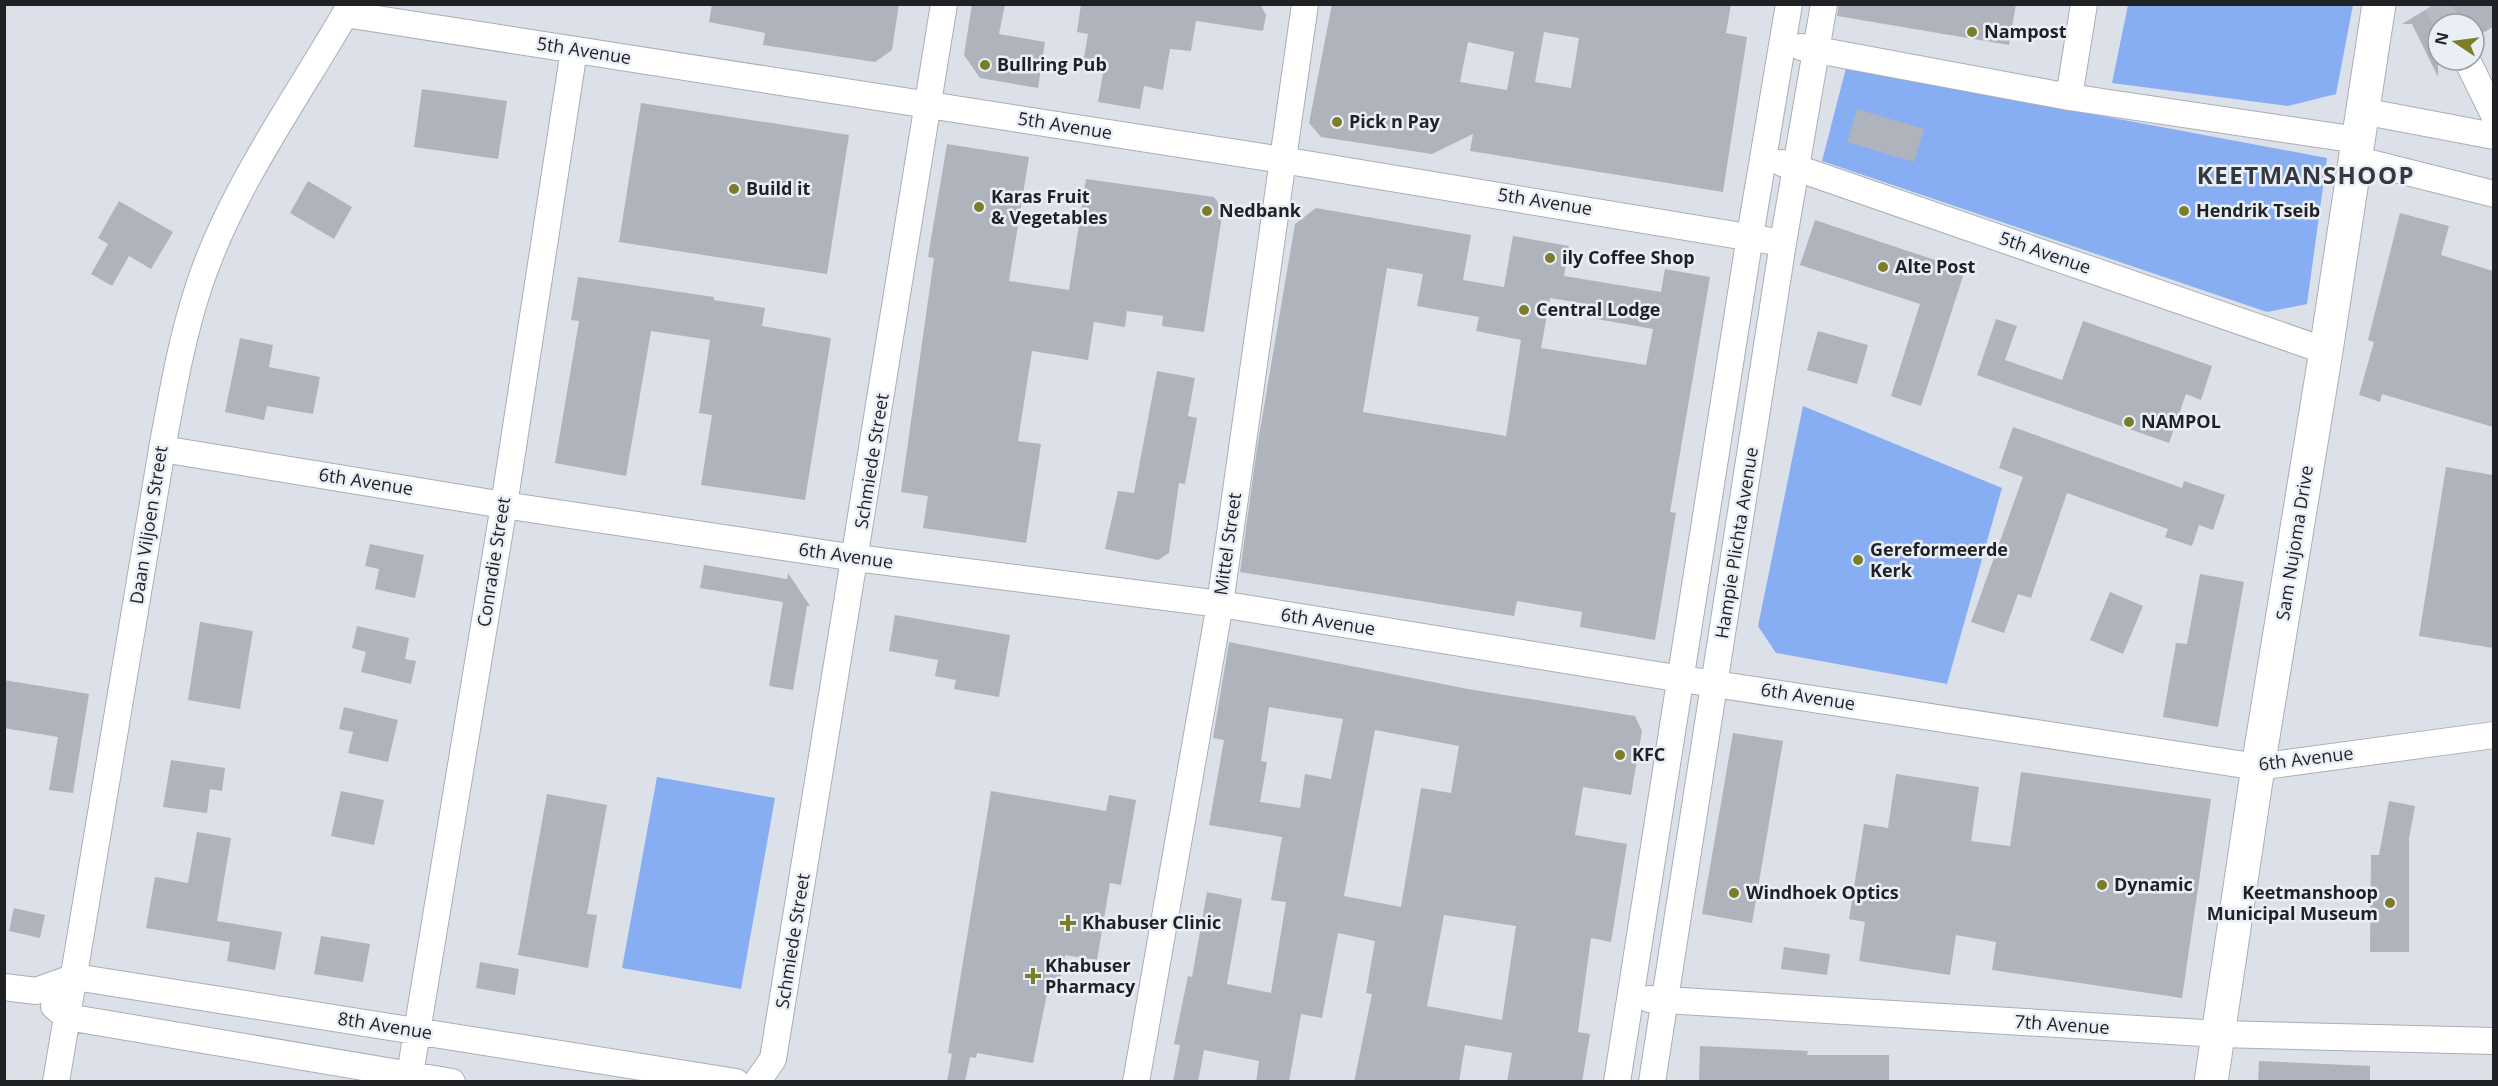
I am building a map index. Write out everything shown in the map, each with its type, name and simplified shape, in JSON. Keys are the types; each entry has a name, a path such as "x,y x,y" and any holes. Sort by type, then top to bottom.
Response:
{"main road":[{"name":"Sam Nujoma Drive","path":"2211,1082 2258,767 2326,351 2379,4"}],"street":[{"name":"Schmiede Street","path":"757,1082 777,1070 944,4"},
{"name":"Mittel Street","path":"1136,1082 1220,604 1305,4"},
{"name":"Hampie Plichta Avenue","path":"1617,1082 1750,236 1789,4"},
{"name":"Hampie Plichta Avenue","path":"1652,1082 1783,243 1824,4"},
{"path":"2069,97 2084,4"},
{"name":"5th Avenue","path":"348,9 574,50 1282,160 1783,243"},
{"name":"Daan Viljoen Street","path":"56,1082 162,448 179,358 198,288 226,223 276,128 348,9"},
{"path":"1783,44 2069,97 2358,137 2493,136"},
{"name":"Conradie Street","path":"410,1074 504,505 574,50"},
{"path":"2473,72 2493,115"},
{"path":"2358,137 2493,194"},
{"name":"5th Avenue","path":"1764,158 1797,167 2326,351"},
{"name":"6th Avenue","path":"162,448 504,505 856,558 1220,604 1682,679 2258,767 2493,735"},
{"name":"8th Avenue","path":"4,987 36,991 75,977 736,1082"},
{"path":"36,991 67,1017 452,1082"},
{"name":"7th Avenue","path":"1630,998 2219,1034 2493,1041"}],"shaded area":[{"path":"2128,5 2353,5 2336,94 2288,106 2112,83"},
{"path":"1846,68 2327,158 2307,304 2267,312 1822,161"},
{"path":"1803,406 2002,488 1947,684 1776,653 1758,626"},
{"path":"657,777 775,798 741,989 622,968"}],"building":[{"path":"712,4 899,4 892,50 875,62 763,45 765,33 709,22"},
{"path":"972,4 1005,4 999,34 1045,42 1038,88 980,78 964,55"},
{"path":"1081,4 1260,4 1266,15 1263,31 1196,21 1191,51 1170,49 1163,90 1144,86 1140,109 1098,102 1103,73 1082,69 1088,34 1077,32"},
{"path":"1332,4 1731,4 1726,33 1747,37 1723,192 1470,151 1473,134 1432,154 1321,137 1309,123","holes":["1544,32 1579,38 1571,88 1535,82","1468,42 1514,52 1507,90 1460,82"]},
{"name":"Nampost","path":"1839,4 2016,4 2009,45 1837,16"},
{"path":"2435,4 2493,4 2493,27 2486,31 2486,12 2426,12 2426,53 2412,24 2402,24"},
{"path":"422,89 507,101 498,159 414,147"},
{"name":"Build it","path":"641,103 849,135 827,274 619,242"},
{"path":"1857,109 1924,129 1914,162 1847,142"},
{"path":"947,144 1029,157 1009,281 1069,290 1086,179 1214,197 1223,210 1204,332 1162,326 1163,316 1127,311 1125,327 1094,322 1088,360 1032,351 1018,441 1041,444 1026,543 923,528 928,496 901,492 934,258 928,257"},
{"path":"308,181 352,207 334,239 290,213"},
{"path":"119,201 173,232 151,269 129,256 112,286 91,274 108,244 98,238"},
{"path":"1316,208 1471,235 1463,280 1504,287 1513,236 1569,246 1564,276 1661,292 1665,269 1710,277 1670,512 1676,513 1655,640 1580,627 1582,612 1517,601 1514,616 1240,572 1257,448 1295,224","holes":["1387,268 1423,274 1417,306 1479,317 1476,331 1521,340 1506,436 1363,412","1550,298 1593,305 1591,318 1653,329 1646,365 1541,348"]},
{"path":"2400,213 2449,226 2441,255 2493,271 2493,427 2382,394 2380,402 2359,395 2374,342 2368,340"},
{"name":"Alte Post","path":"1815,220 1965,270 1921,406 1891,396 1920,304 1800,265"},
{"path":"578,277 714,297 714,300 765,308 762,326 831,338 805,500 701,485 712,415 699,413 710,340 651,331 626,476 555,463 579,321 571,320"},
{"path":"1996,319 2017,326 2005,360 2062,380 2083,321 2212,366 2201,400 2186,394 2169,443 1977,375"},
{"path":"1818,331 1868,345 1857,384 1807,370"},
{"path":"240,338 273,345 269,367 320,377 313,414 267,406 264,420 225,412"},
{"path":"1157,371 1195,378 1188,416 1197,418 1185,484 1179,483 1169,553 1158,560 1105,549 1118,491 1134,493"},
{"path":"2013,427 2182,488 2184,481 2225,495 2213,530 2199,525 2192,546 2165,537 2168,529 2067,493 2031,598 2018,594 2004,633 1971,622 2023,477 1999,468"},
{"path":"2446,467 2493,475 2493,648 2419,636"},
{"path":"370,544 424,555 415,598 375,589 379,569 365,566"},
{"path":"704,565 787,579 788,573 810,606 807,606 793,690 769,686 783,602 700,588"},
{"path":"2200,574 2244,582 2218,727 2163,717 2176,643 2187,644"},
{"path":"2110,592 2143,606 2123,654 2090,640"},
{"path":"895,615 1010,635 999,697 954,689 956,680 935,676 938,660 889,651"},
{"path":"200,622 253,631 240,709 188,700"},
{"path":"357,626 409,638 405,659 416,661 411,684 361,672 366,652 352,648"},
{"path":"1229,642 1468,689 1635,716 1642,731 1631,795 1583,787 1575,835 1627,844 1611,942 1591,938 1578,1032 1590,1034 1582,1082 1507,1082 1512,1053 1465,1045 1459,1082 1354,1082 1372,994 1366,993 1375,941 1338,933 1322,1018 1301,1014 1289,1082 1256,1082 1259,1061 1204,1050 1198,1082 1173,1082 1180,1045 1174,1044 1188,976 1192,977 1207,892 1242,899 1227,984 1271,993 1286,902 1271,900 1282,837 1209,825 1224,740 1213,738","holes":["1269,707 1343,719 1331,779 1305,774 1300,808 1260,802 1267,762 1261,761","1375,730 1459,746 1451,793 1421,788 1401,907 1344,896","1444,915 1516,926 1502,1020 1427,1006"]},
{"path":"4,680 89,694 73,793 49,790 58,737 4,728"},
{"path":"344,707 398,720 388,762 348,753 353,732 339,729"},
{"path":"1733,733 1783,741 1752,923 1702,914"},
{"path":"171,760 225,768 222,791 210,789 207,813 163,807"},
{"name":"Dynamic","path":"2021,772 2211,799 2182,998 1992,970 1996,942 1956,935 1950,975 1859,961 1865,922 1849,919 1864,824 1888,828 1896,774 1979,787 1971,841 2010,846"},
{"path":"341,791 384,800 374,845 331,836"},
{"path":"991,791 1106,811 1109,795 1136,800 1121,885 1110,883 1097,960 1065,955 1059,985 1049,984 1033,1063 977,1053 976,1058 970,1057 965,1082 947,1082 952,1054 948,1053"},
{"path":"547,794 607,805 587,914 597,915 588,968 518,955"},
{"name":"Keetmanshoop Municipal Museum","path":"2389,801 2415,806 2409,839 2409,952 2370,952 2371,855 2379,855"},
{"path":"197,832 231,838 217,921 282,932 275,970 227,961 230,942 146,928 155,877 188,883"},
{"path":"14,908 45,915 40,938 9,931"},
{"path":"321,936 370,944 363,982 314,974"},
{"path":"1784,947 1830,954 1827,975 1781,969"},
{"path":"480,962 519,969 515,995 476,988"},
{"path":"1700,1046 1808,1051 1807,1055 1889,1055 1889,1082 1699,1082"},
{"path":"2259,1061 2370,1066 2370,1082 2258,1082"}],"tunnel":[{"path":"2437,4 2441,12"}],"place":[{"name":"Nampost","path":"1972,32"},
{"name":"Bullring Pub","path":"985,65"},
{"name":"Pick n Pay","path":"1337,122"},
{"name":"Build it","path":"734,189"},
{"name":"Karas Fruit & Vegetables","path":"979,207"},
{"name":"Nedbank","path":"1207,211"},
{"name":"Hendrik Tseib","path":"2184,211"},
{"name":"ily Coffee Shop","path":"1550,258"},
{"name":"Alte Post","path":"1883,267"},
{"name":"Central Lodge","path":"1524,310"},
{"name":"NAMPOL","path":"2129,422"},
{"name":"Gereformeerde Kerk","path":"1858,560"},
{"name":"KFC","path":"1620,755"},
{"name":"Dynamic","path":"2102,885"},
{"name":"Windhoek Optics","path":"1734,893"},
{"name":"Keetmanshoop Municipal Museum","path":"2390,903"},
{"name":"Khabuser Clinic","path":"1068,923"},
{"name":"Khabuser Pharmacy","path":"1033,976"}],"district":[{"name":"KEETMANSHOOP","path":"2306,176"}]}
